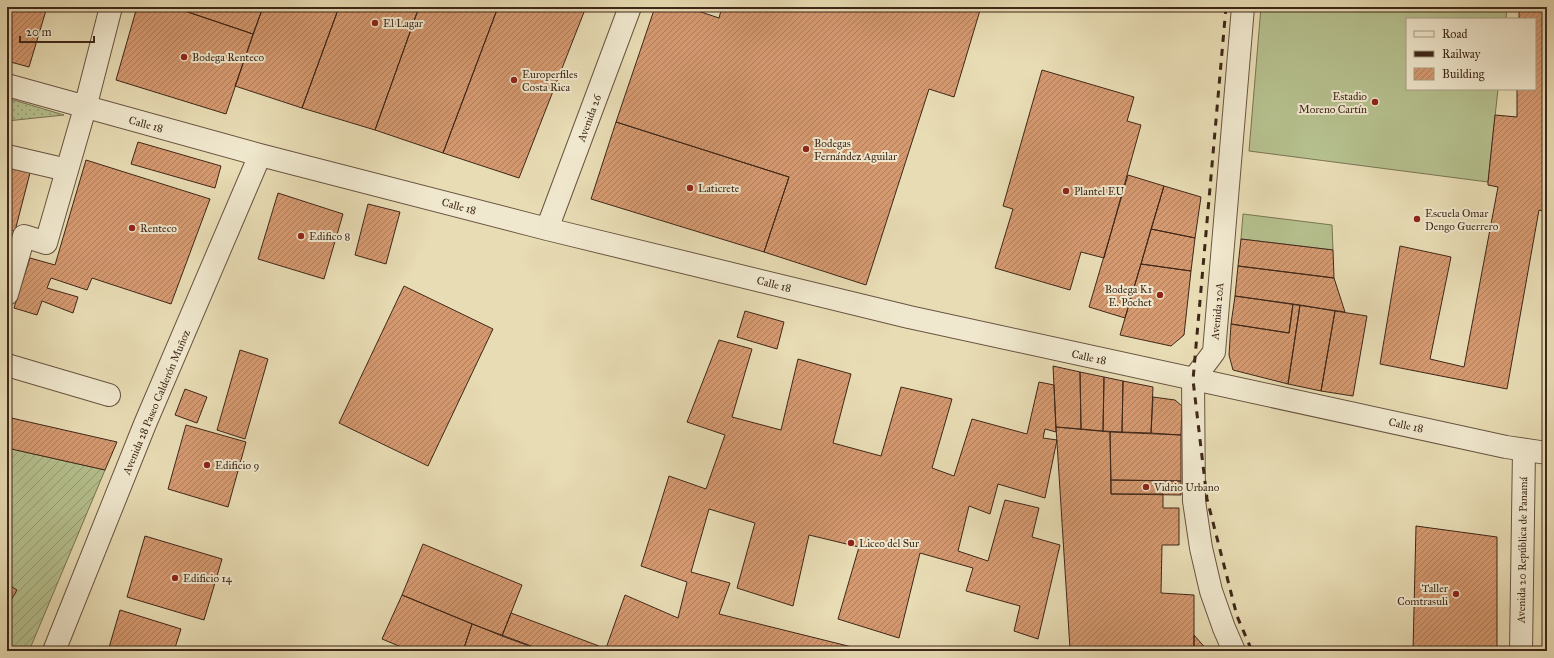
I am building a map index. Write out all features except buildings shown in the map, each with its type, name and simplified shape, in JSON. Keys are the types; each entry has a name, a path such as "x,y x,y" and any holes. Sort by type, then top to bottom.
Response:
{"street":[{"path":"7,294 24,236 46,243 85,108 111,7"},
{"name":"Avenida 26","path":"547,229 630,7"},
{"name":"Avenida 20A","path":"1193,380 1214,352 1243,7"},
{"name":"Calle 18","path":"7,86 260,155 547,229 909,317 1193,380 1524,450 1547,453"},
{"name":"Avenida 28 Paseo Calderón Muñoz","path":"54,651 146,424 260,155"},
{"path":"7,156 67,170"},
{"path":"7,365 109,395"},
{"path":"1193,380 1194,501 1211,590 1224,628 1234,651"},
{"name":"Avenida 20 República de Panamá","path":"1521,651 1524,450"}],"green space":[{"name":"Estadio Moreno Cartín","path":"1261,7 1507,7 1506,18 1406,18 1406,90 1498,90 1488,182 1249,151"},
{"path":"7,98 64,115 7,121"},
{"path":"1243,214 1332,225 1333,250 1241,239"},
{"path":"7,448 105,470 29,651 7,651"}],"railway":[{"path":"1226,7 1193,380 1207,499 1237,616 1252,651"}],"place":[{"name":"El Lagar","path":"375,23"},
{"name":"Bodega Renteco","path":"184,57"},
{"name":"Europerfiles Costa Rica","path":"514,80"},
{"name":"Estadio Moreno Cartín","path":"1375,102"},
{"name":"Bodegas Fernández Aguilar","path":"806,149"},
{"name":"Laticrete","path":"690,188"},
{"name":"Plantel EU","path":"1066,191"},
{"name":"Escuela Omar Dengo Guerrero","path":"1417,219"},
{"name":"Renteco","path":"132,228"},
{"name":"Edifico 8","path":"301,236"},
{"name":"Bodega K1 E. Pochet","path":"1160,295"},
{"name":"Edificio 9","path":"207,465"},
{"name":"Vidrio Urbano","path":"1146,487"},
{"name":"Liceo del Sur","path":"851,543"},
{"name":"Edificio 14","path":"175,578"},
{"name":"Taller Comtrasuli","path":"1456,594"}]}
